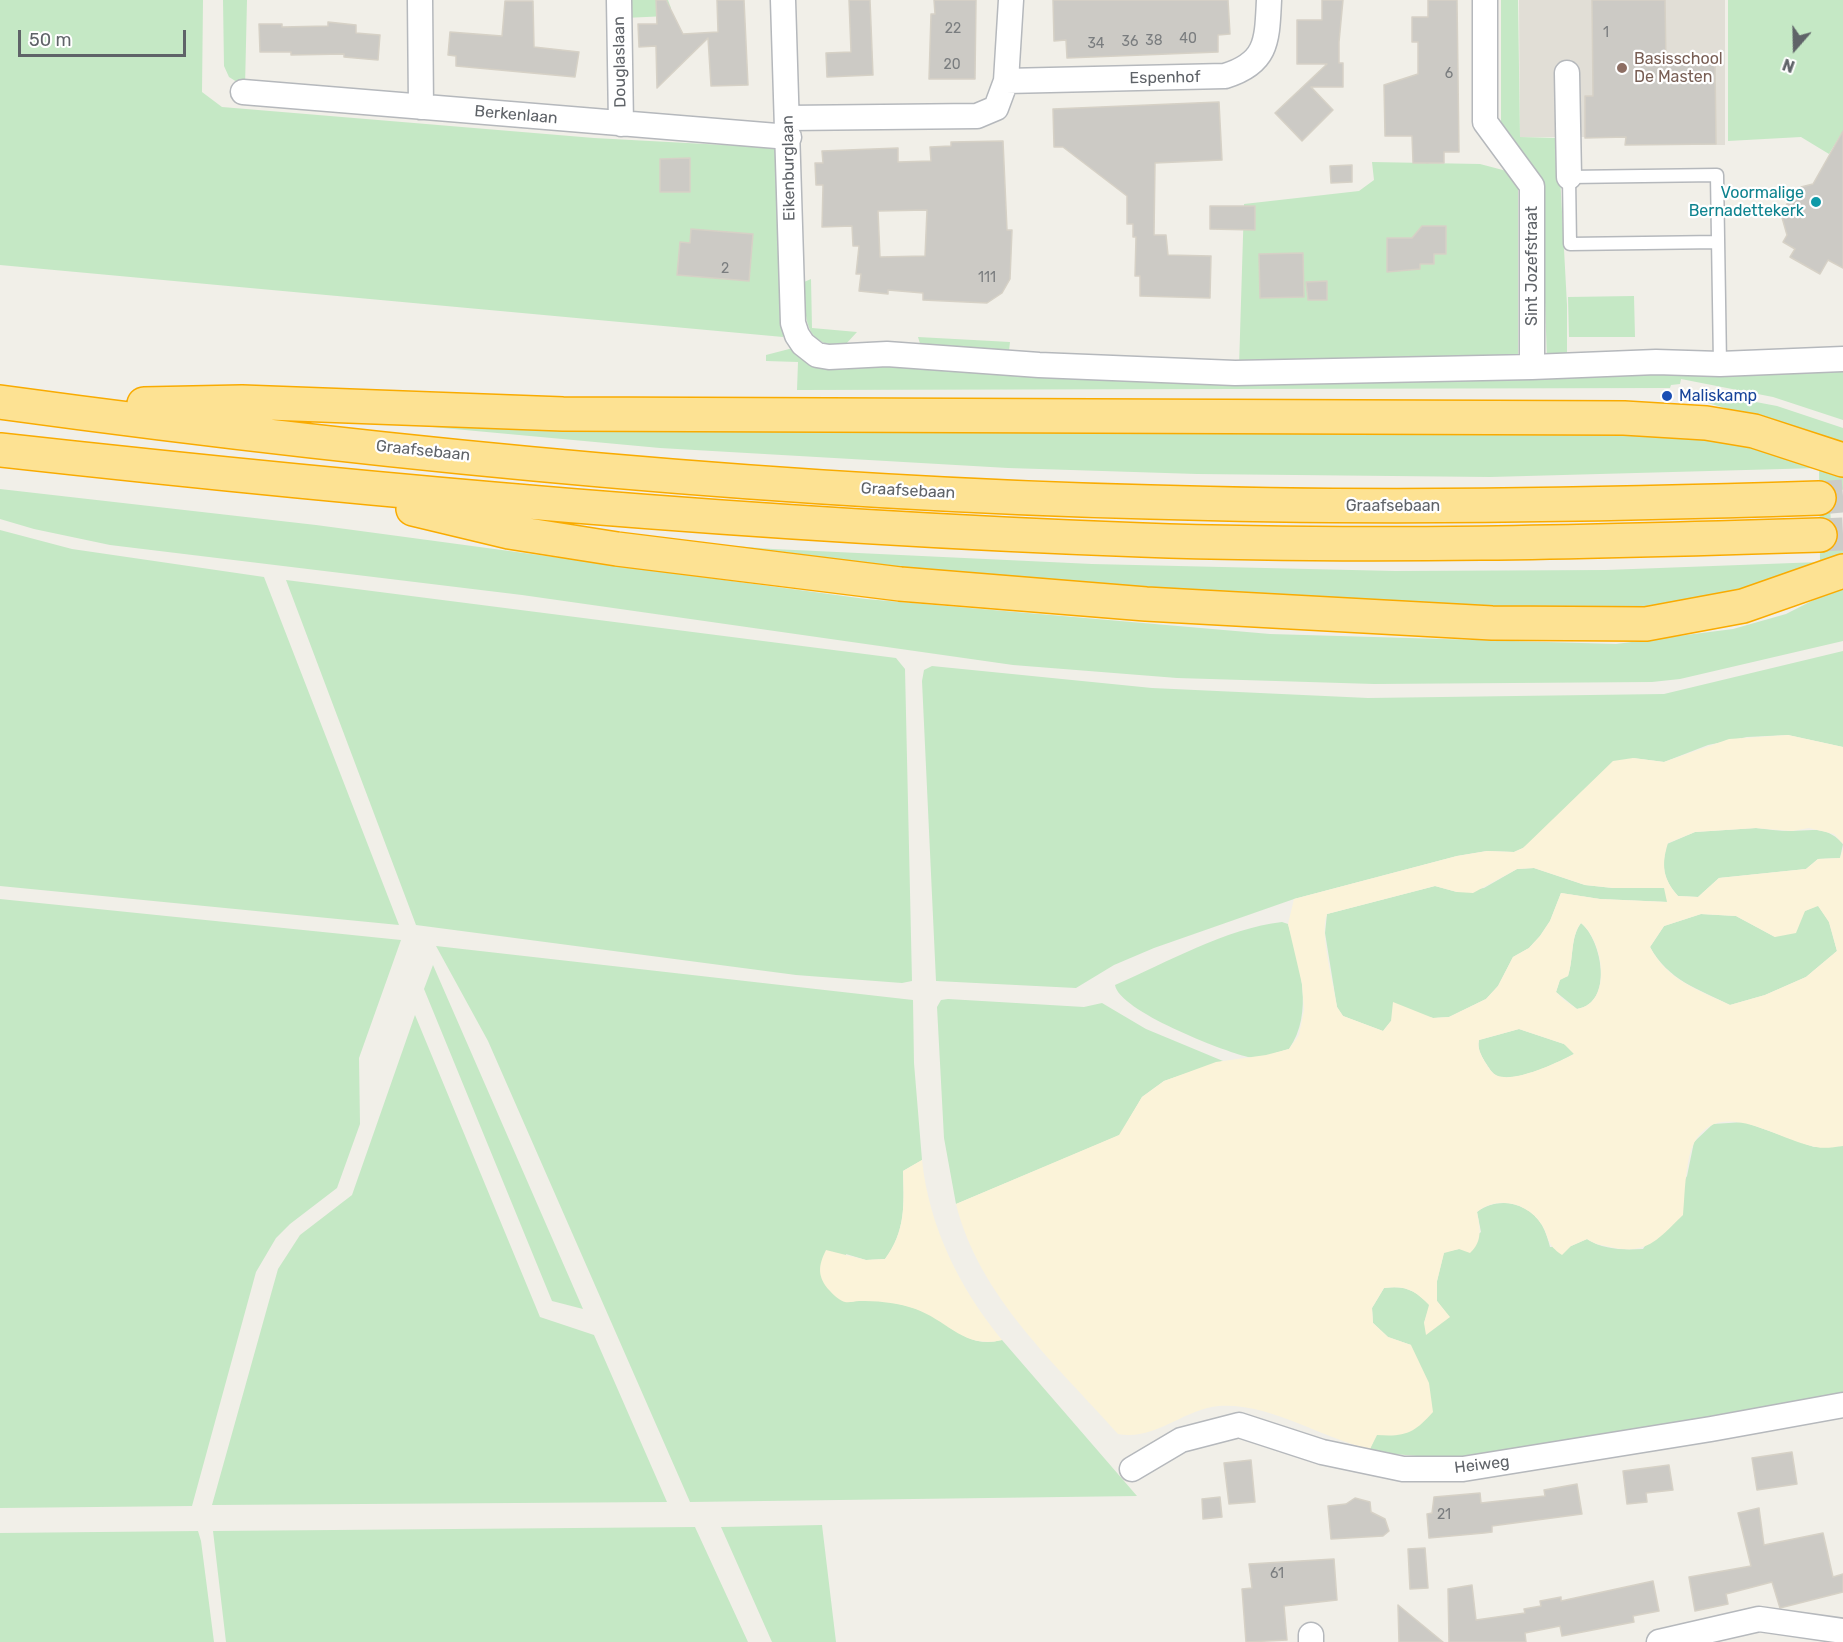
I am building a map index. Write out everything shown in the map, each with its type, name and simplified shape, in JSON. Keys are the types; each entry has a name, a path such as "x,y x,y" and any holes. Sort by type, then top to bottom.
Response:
{"highway":[{"path":"13,404 242,402 575,414 1624,418 1706,423 1754,431 1843,460"},
{"name":"Graafsebaan","path":"13,404 184,426 618,472 910,491 1148,502 1395,506 1819,498"},
{"path":"0,450 301,482 616,510 1143,540 1394,543 1642,541 1820,535"},
{"path":"301,482 509,532 618,549 900,584 1336,616 1504,623 1646,624 1743,606 1843,571"}],"street":[{"path":"420,0 421,107"},
{"name":"Douglaslaan","path":"619,0 621,124"},
{"name":"Eikenburglaan","path":"783,0 793,323 796,335 809,350 828,357 887,354 1039,365 1235,373 1532,368"},
{"path":"788,128 977,116 996,108 1006,81 1011,0"},
{"name":"Espenhof","path":"1006,81 1225,76 1244,70 1258,56 1268,37 1269,0"},
{"name":"Sint Jozefstraat","path":"1485,0 1485,122 1532,186 1532,368"},
{"path":"1567,73 1569,177"},
{"name":"Berkenlaan","path":"243,92 621,124 788,128"},
{"path":"1532,368 1656,362 1720,364 1843,359"},
{"name":"Heiweg","path":"1132,1469 1181,1440 1239,1425 1322,1452 1392,1466 1463,1469 1843,1405"},
{"path":"1659,1642 1759,1619 1843,1631"}],"lane":[{"path":"1718,242 1570,244 1569,177 1717,175 1720,364"}],"shaded area":[{"name":"Basisschool De Masten","path":"1519,0 1725,0 1725,145 1625,145 1625,137 1520,137"}],"green space":[{"path":"0,0 203,0 202,92 222,107 594,138 780,148 787,328 783,337 0,265"},
{"path":"223,0 247,0 245,87 229,77 224,66"},
{"path":"624,0 668,0 671,8 668,16 624,18"},
{"path":"1501,0 1518,0 1520,137 1558,138 1567,305 1567,358 1547,360 1541,186 1538,175 1501,122"},
{"path":"1728,0 1843,0 1843,131 1829,154 1801,137 1728,141"},
{"path":"1372,162 1480,164 1518,174 1518,361 1239,367 1244,204 1359,191 1374,180"},
{"path":"811,279 812,328 857,332 845,345 820,341 813,335 806,317 804,282"},
{"path":"1634,296 1635,337 1569,337 1568,297"},
{"path":"918,337 1010,342 1009,351 921,347"},
{"path":"793,348 816,364 833,370 879,362 1843,370 1843,420 1773,397 1681,379 1680,384 1671,385 1670,388 797,390 798,362 766,361 766,355"},
{"path":"1703,392 1777,406 1843,428 1843,450 1756,417 1701,401"},
{"path":"389,423 1690,428 1843,468 1843,490 1829,485 1832,542 1843,537 1843,560 1819,571 1646,615 1168,601 645,539 773,549 1092,564 1395,571 1606,570 1820,562 1819,468 1490,477 1197,474 1008,468 660,448"},
{"path":"0,489 316,525 866,599 1270,634 1616,644 1733,629 1786,614 1843,585 1843,641 1680,679 1652,682 1374,684 1177,678 1013,665 522,595 110,545 34,529 0,519"},
{"path":"0,530 72,549 264,577 399,925 0,886"},
{"path":"286,580 896,658 905,669 912,981 902,983 796,975 416,925"},
{"path":"1843,651 1843,747 1788,735 1747,737 1708,745 1664,762 1633,758 1523,848 1514,852 1487,851 1457,856 1294,899 1154,948 1114,965 1076,988 936,981 922,681 924,670 932,666 1152,688 1368,698 1664,694"},
{"path":"1756,828 1786,831 1818,830 1831,834 1843,844 1840,858 1818,859 1806,869 1719,878 1698,897 1678,896 1673,890 1666,878 1664,866 1667,844 1695,832"},
{"path":"1534,868 1585,885 1613,888 1665,888 1668,902 1600,899 1561,893 1550,921 1540,936 1529,948 1513,957 1498,986 1486,999 1449,1017 1433,1018 1422,1015 1391,1021 1383,1031 1343,1016 1337,1007 1325,933 1327,914 1435,886 1457,892 1484,888 1517,869"},
{"path":"0,899 401,940 359,1058 360,1124 337,1188 290,1224 276,1238 256,1272 192,1506 0,1508"},
{"path":"1818,905 1829,922 1837,951 1806,977 1765,995 1730,1005 1675,976 1657,958 1650,947 1664,926 1701,914 1736,916 1775,937 1805,911"},
{"path":"1282,922 1288,924 1297,955 1303,1004 1297,1035 1289,1049 1253,1058 1217,1047 1152,1018 1121,995 1115,985 1218,939 1240,931"},
{"path":"1581,923 1594,943 1601,970 1596,995 1589,1004 1577,1009 1556,992 1560,979 1568,976 1575,935"},
{"path":"436,946 913,1000 914,1063 922,1160 903,1171 903,1206 900,1228 892,1249 885,1259 866,1260 846,1254 849,1302 869,1300 902,1304 931,1315 972,1339 991,1342 1002,1340 1137,1496 690,1502 488,1041"},
{"path":"433,965 583,1309 552,1301 424,989"},
{"path":"941,1000 1084,1007 1102,1003 1146,1029 1223,1061 1164,1081 1142,1097 1120,1135 956,1204 944,1138 937,1007"},
{"path":"415,1015 540,1317 594,1335 667,1502 212,1505 278,1269 300,1235 352,1195"},
{"path":"1519,1029 1564,1044 1573,1050 1574,1054 1547,1067 1515,1077 1497,1076 1482,1057 1479,1040"},
{"path":"1744,1122 1814,1147 1843,1146 1843,1392 1624,1437 1452,1459 1394,1454 1370,1449 1411,1345 1388,1337 1373,1323 1372,1308 1384,1288 1404,1288 1425,1300 1430,1305 1424,1323 1449,1317 1437,1301 1437,1281 1444,1252 1459,1249 1481,1232 1477,1212 1494,1204 1512,1204 1529,1211 1542,1225 1550,1247 1571,1246 1587,1239 1607,1247 1643,1249 1687,1176 1694,1142 1713,1124"},
{"path":"822,1525 836,1642 772,1642 721,1527"},
{"path":"695,1527 748,1642 226,1642 213,1531"},
{"path":"198,1531 214,1642 0,1642 0,1533"}],"sand":[{"path":"1788,735 1843,747 1843,844 1834,834 1809,828 1792,831 1756,828 1695,832 1668,843 1664,865 1666,878 1678,896 1698,897 1719,878 1806,869 1818,859 1840,858 1843,849 1843,1146 1816,1147 1752,1125 1735,1122 1719,1123 1705,1129 1691,1150 1683,1215 1651,1243 1634,1249 1610,1247 1587,1239 1571,1246 1562,1255 1551,1244 1542,1225 1529,1211 1503,1203 1485,1207 1477,1212 1480,1234 1477,1244 1470,1253 1459,1249 1444,1253 1437,1281 1437,1301 1450,1317 1426,1335 1424,1323 1429,1305 1414,1292 1398,1287 1384,1288 1372,1308 1373,1323 1388,1337 1411,1345 1429,1383 1433,1412 1409,1432 1377,1435 1370,1449 1351,1444 1277,1415 1239,1407 1206,1408 1145,1433 1118,1434 1046,1355 1001,1299 982,1269 967,1238 956,1204 1119,1135 1142,1097 1164,1081 1216,1062 1266,1055 1289,1049 1299,1035 1304,1010 1302,984 1288,924 1294,899 1457,856 1487,851 1514,852 1523,848 1613,761 1633,758 1664,762 1729,739","holes":["1534,868 1585,885 1613,888 1664,888 1667,902 1600,899 1561,893 1550,921 1540,936 1529,948 1513,957 1498,986 1486,999 1449,1017 1433,1018 1393,1002 1391,1021 1383,1031 1343,1016 1337,1007 1328,959 1325,933 1327,914 1435,886 1457,892 1473,893 1517,869","1818,906 1829,922 1837,951 1806,977 1765,995 1730,1005 1695,989 1674,976 1665,968 1650,947 1664,926 1701,914 1736,916 1775,937 1796,933 1805,911","1581,923 1589,931 1595,943 1601,970 1596,995 1589,1004 1577,1009 1556,992 1560,980 1568,976","1519,1029 1564,1044 1574,1054 1536,1071 1515,1076 1498,1076 1492,1072 1484,1059 1480,1051 1479,1040"]},
{"path":"922,1160 932,1209 949,1256 973,1300 1002,1340 988,1342 965,1337 934,1318 903,1305 845,1302 833,1294 823,1281 820,1266 826,1250 866,1260 885,1259 892,1249 900,1228 903,1206 903,1171"}],"building":[{"path":"656,0 666,0 683,34 718,32 717,0 744,0 748,85 711,86 708,38 657,88 656,46 639,47 638,24 657,24"},
{"path":"849,0 870,0 873,75 827,77 826,53 851,52"},
{"path":"934,0 976,0 975,79 929,79 931,14 935,14"},
{"path":"1053,0 1228,0 1230,34 1218,35 1218,52 1067,58 1066,40 1054,41"},
{"path":"1322,0 1343,0 1339,63 1343,63 1343,87 1311,87 1333,110 1302,141 1275,113 1327,64 1297,64 1297,20 1322,20"},
{"path":"1428,0 1457,0 1459,152 1444,152 1444,163 1413,163 1412,136 1385,136 1384,85 1418,74 1418,42 1412,42 1412,17 1428,17"},
{"path":"1592,0 1665,0 1666,63 1715,63 1716,144 1625,145 1626,137 1585,138 1585,96 1593,96"},
{"path":"505,1 533,1 534,47 579,52 575,77 456,66 456,56 448,55 450,32 502,36"},
{"path":"328,22 356,25 356,33 380,35 378,60 344,57 344,54 291,55 291,52 260,52 259,24 282,24 282,27 328,26"},
{"path":"1219,102 1222,160 1155,163 1154,235 1166,235 1168,255 1211,256 1210,298 1140,296 1140,276 1135,276 1136,237 1133,237 1133,224 1127,224 1127,196 1063,147 1054,147 1053,109"},
{"name":"Voormalige Bernadettekerk","path":"1843,131 1843,268 1828,260 1820,274 1790,257 1795,249 1783,242 1787,235 1781,214 1793,194 1802,192 1801,187 1813,184"},
{"path":"1003,141 1007,230 1012,230 1010,279 1002,293 987,303 923,300 923,293 888,290 888,294 859,291 861,274 856,274 859,246 853,246 852,226 822,227 823,185 816,185 815,163 823,163 822,151 898,148 898,162 931,161 930,147 951,146 951,142","holes":["927,210 925,256 880,257 878,211"]},
{"path":"690,158 690,192 660,192 660,159"},
{"path":"1352,165 1352,182 1331,183 1330,166"},
{"path":"1210,206 1255,206 1255,230 1210,229"},
{"path":"1422,226 1446,226 1446,254 1434,254 1434,264 1420,264 1420,269 1387,272 1387,238 1412,238"},
{"path":"691,229 753,234 749,281 677,275 680,242 690,243"},
{"path":"1303,253 1304,297 1260,298 1259,254"},
{"path":"1327,281 1327,300 1308,300 1306,282"},
{"path":"1792,1452 1797,1484 1757,1490 1752,1458"},
{"path":"1251,1460 1255,1502 1229,1504 1224,1463"},
{"path":"1669,1465 1673,1490 1646,1493 1647,1502 1627,1504 1623,1471"},
{"path":"1577,1484 1582,1514 1492,1526 1492,1532 1429,1538 1427,1514 1432,1513 1434,1497 1480,1493 1481,1503 1545,1496 1544,1490"},
{"path":"1220,1497 1222,1517 1203,1519 1202,1499"},
{"path":"1355,1498 1370,1502 1371,1512 1385,1519 1389,1531 1383,1536 1331,1539 1328,1506 1346,1504"},
{"path":"1759,1508 1764,1545 1823,1533 1833,1577 1843,1574 1843,1592 1780,1608 1772,1582 1726,1594 1728,1604 1695,1611 1689,1577 1751,1566 1738,1513"},
{"path":"1425,1548 1428,1588 1410,1589 1408,1549"},
{"path":"1334,1559 1337,1600 1284,1606 1287,1640 1246,1642 1242,1589 1252,1588 1249,1564"},
{"path":"1653,1581 1659,1611 1633,1616 1634,1622 1562,1636 1560,1626 1525,1633 1526,1642 1449,1642 1448,1589 1472,1585 1476,1620 1525,1613 1524,1609 1541,1606 1540,1601 1561,1597 1561,1601"},
{"path":"1398,1605 1443,1642 1399,1642"}],"tunnel":[{"path":"1819,498 1843,496"},
{"path":"1820,535 1843,534"}],"place":[{"name":"Basisschool De Masten","path":"1622,68"},
{"name":"Voormalige Bernadettekerk","path":"1816,202"},
{"name":"Maliskamp","path":"1667,396"}]}
